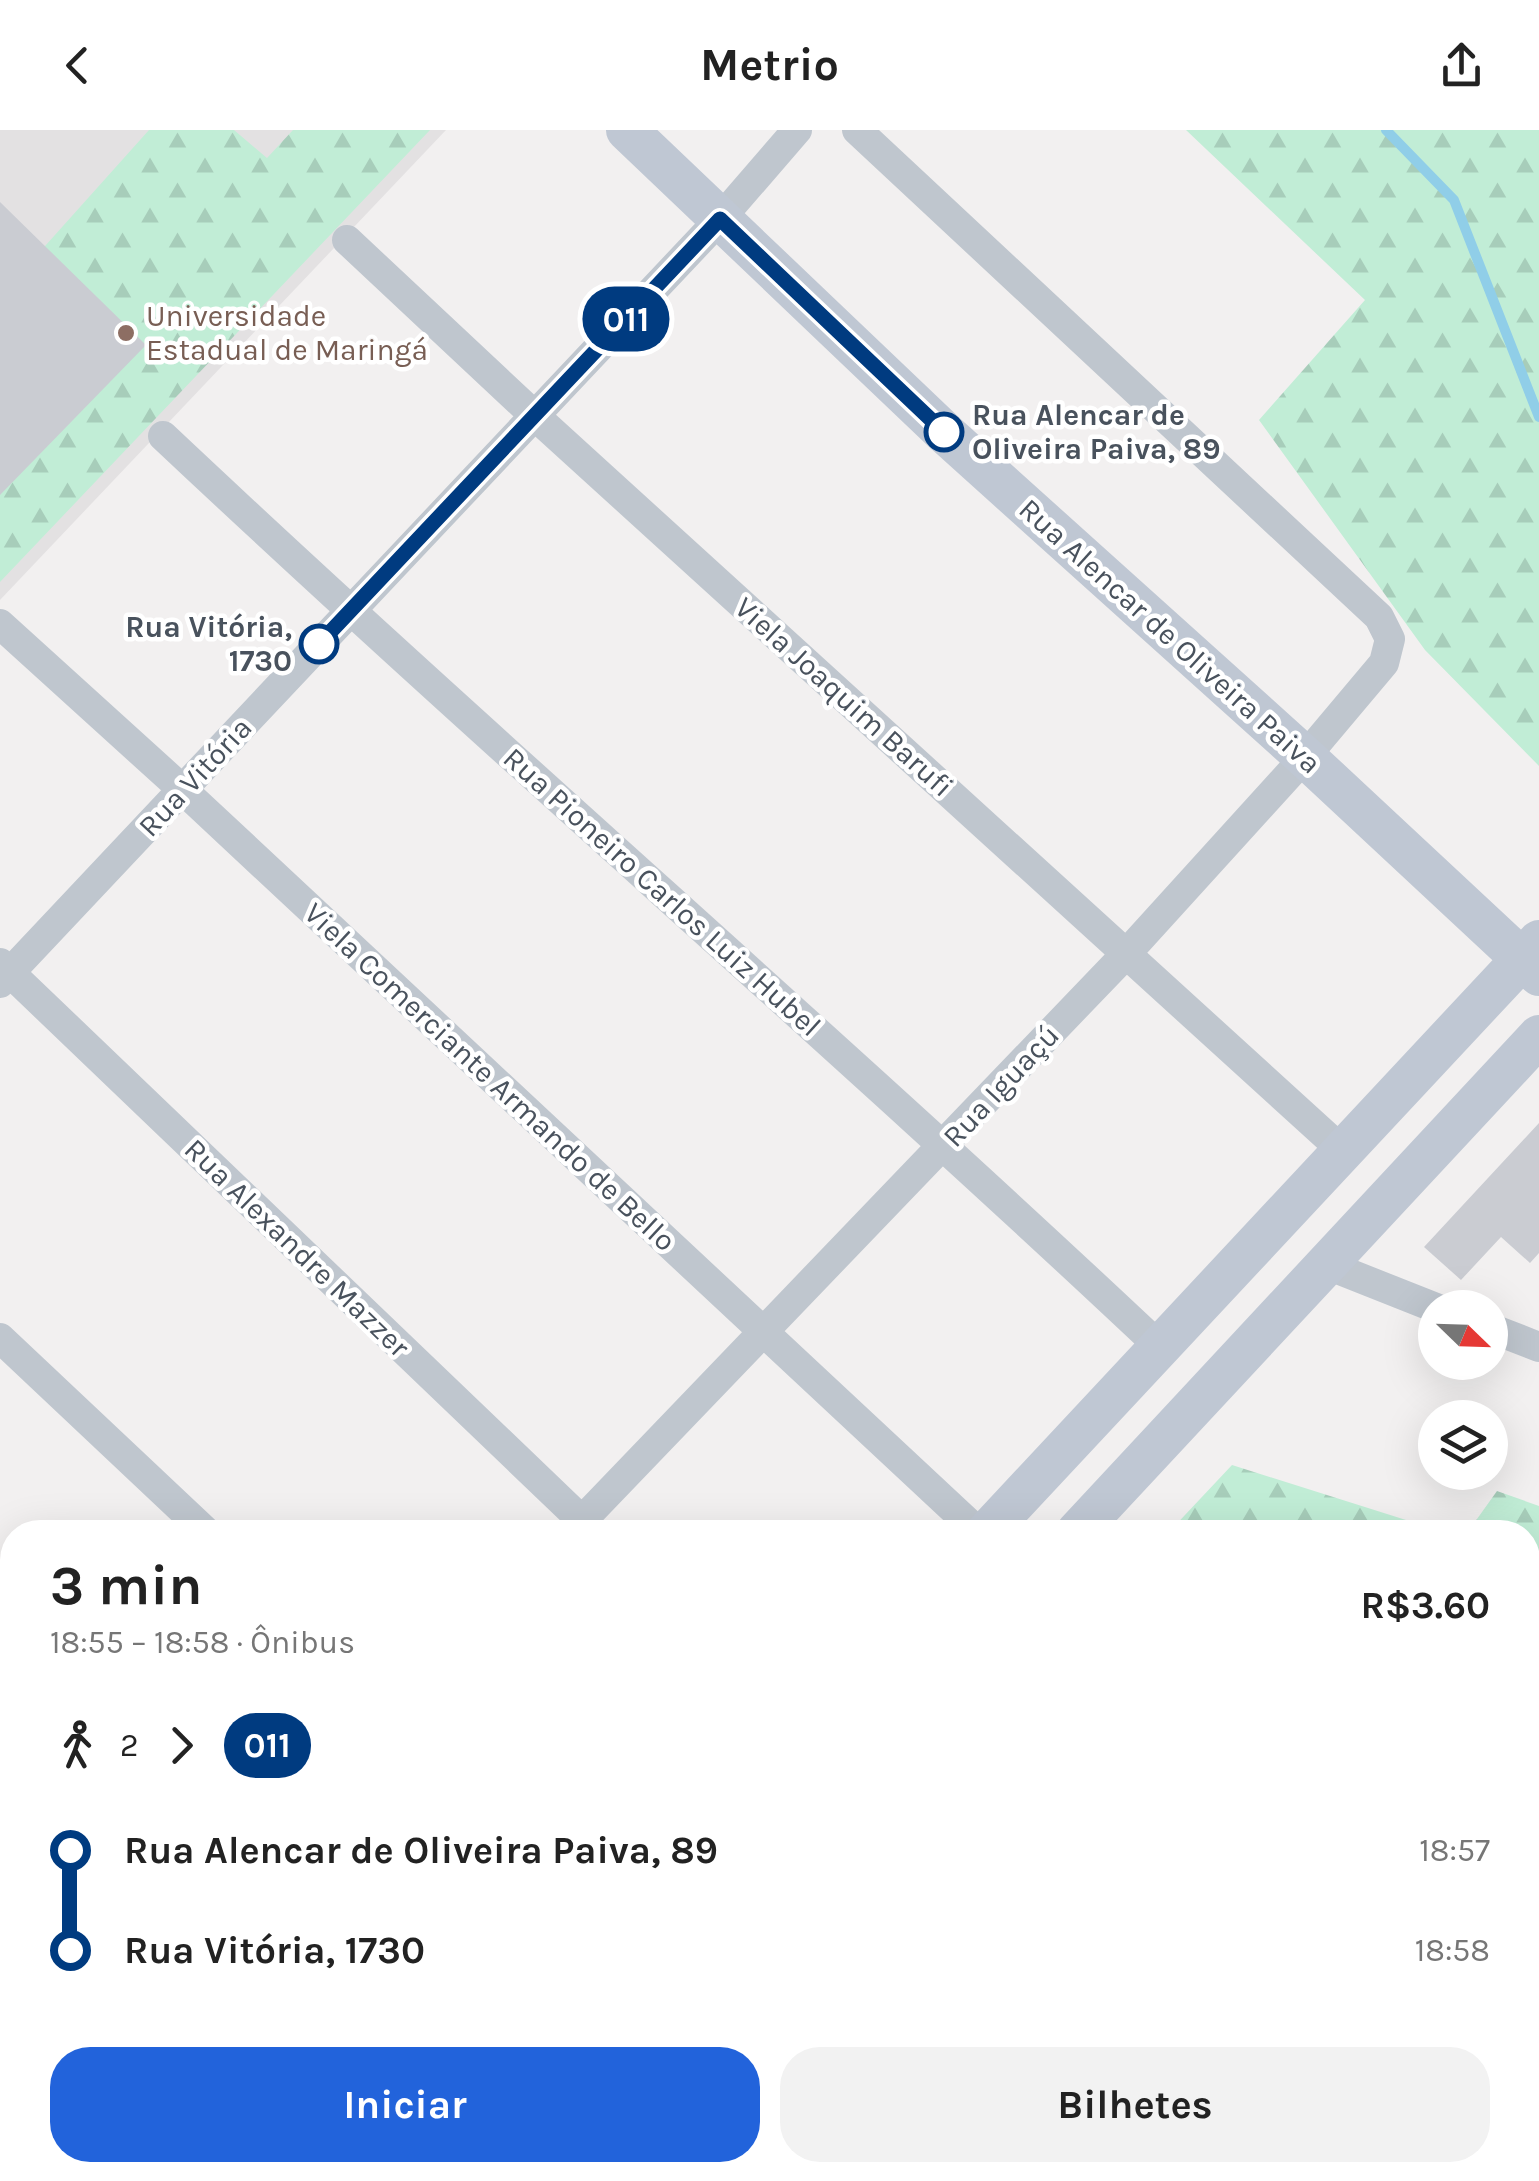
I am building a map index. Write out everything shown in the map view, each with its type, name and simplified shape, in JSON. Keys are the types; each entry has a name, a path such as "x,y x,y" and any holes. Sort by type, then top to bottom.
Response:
{"main road":[{"name":"Rua Alencar de Oliveira Paiva","path":"627,130 946,434 1533,958"},
{"path":"998,1520 1344,1152 1533,958"},
{"path":"1089,1520 1539,1036"}],"street":[{"name":"Rua Vitória","path":"4,973 183,790 720,219 798,130"},
{"name":"Rua Iguaçú","path":"590,1520 1126,954 1305,757 1384,663 1390,638 1379,617 858,130"},
{"name":"Viela Joaquim Barufi","path":"347,240 1344,1152"},
{"name":"Rua Pioneiro Carlos Luiz Hubel","path":"163,436 350,612 945,1145 1161,1348"},
{"name":"Viela Comerciante Armando de Bello","path":"0,624 965,1520"},
{"name":"Rua Alexandre Mazzer","path":"4,973 573,1520"},
{"path":"1325,1264 1418,1301"},
{"path":"1508,1335 1539,1347"},
{"path":"0,1338 193,1520"}],"shaded area":[{"name":"Universidade Estadual de Maringá","path":"0,130 446,130 0,600"}],"green space":[{"name":"Universidade Estadual de Maringá","path":"149,130 234,130 267,158 293,130 430,130 0,582 0,219 37,255"},
{"path":"1186,130 1539,130 1539,766 1425,650 1259,420 1365,300"},
{"path":"1232,1465 1406,1520 1180,1520"},
{"path":"1497,1491 1539,1506 1539,1520 1476,1520"}],"building":[{"path":"0,202 146,345 0,495"},
{"path":"1539,1123 1539,1253 1530,1263 1501,1237 1461,1280 1424,1247"}],"waterway":[{"path":"1386,130 1454,200 1539,417"}],"bus line":[{"name":"011","path":"319,644 720,219 944,432"}],"place":[{"name":"Universidade Estadual de Maringá","path":"126,333"},
{"name":"Rua Alencar de Oliveira Paiva, 89","path":"944,432"},
{"name":"Rua Vitória, 1730","path":"319,644"}]}
